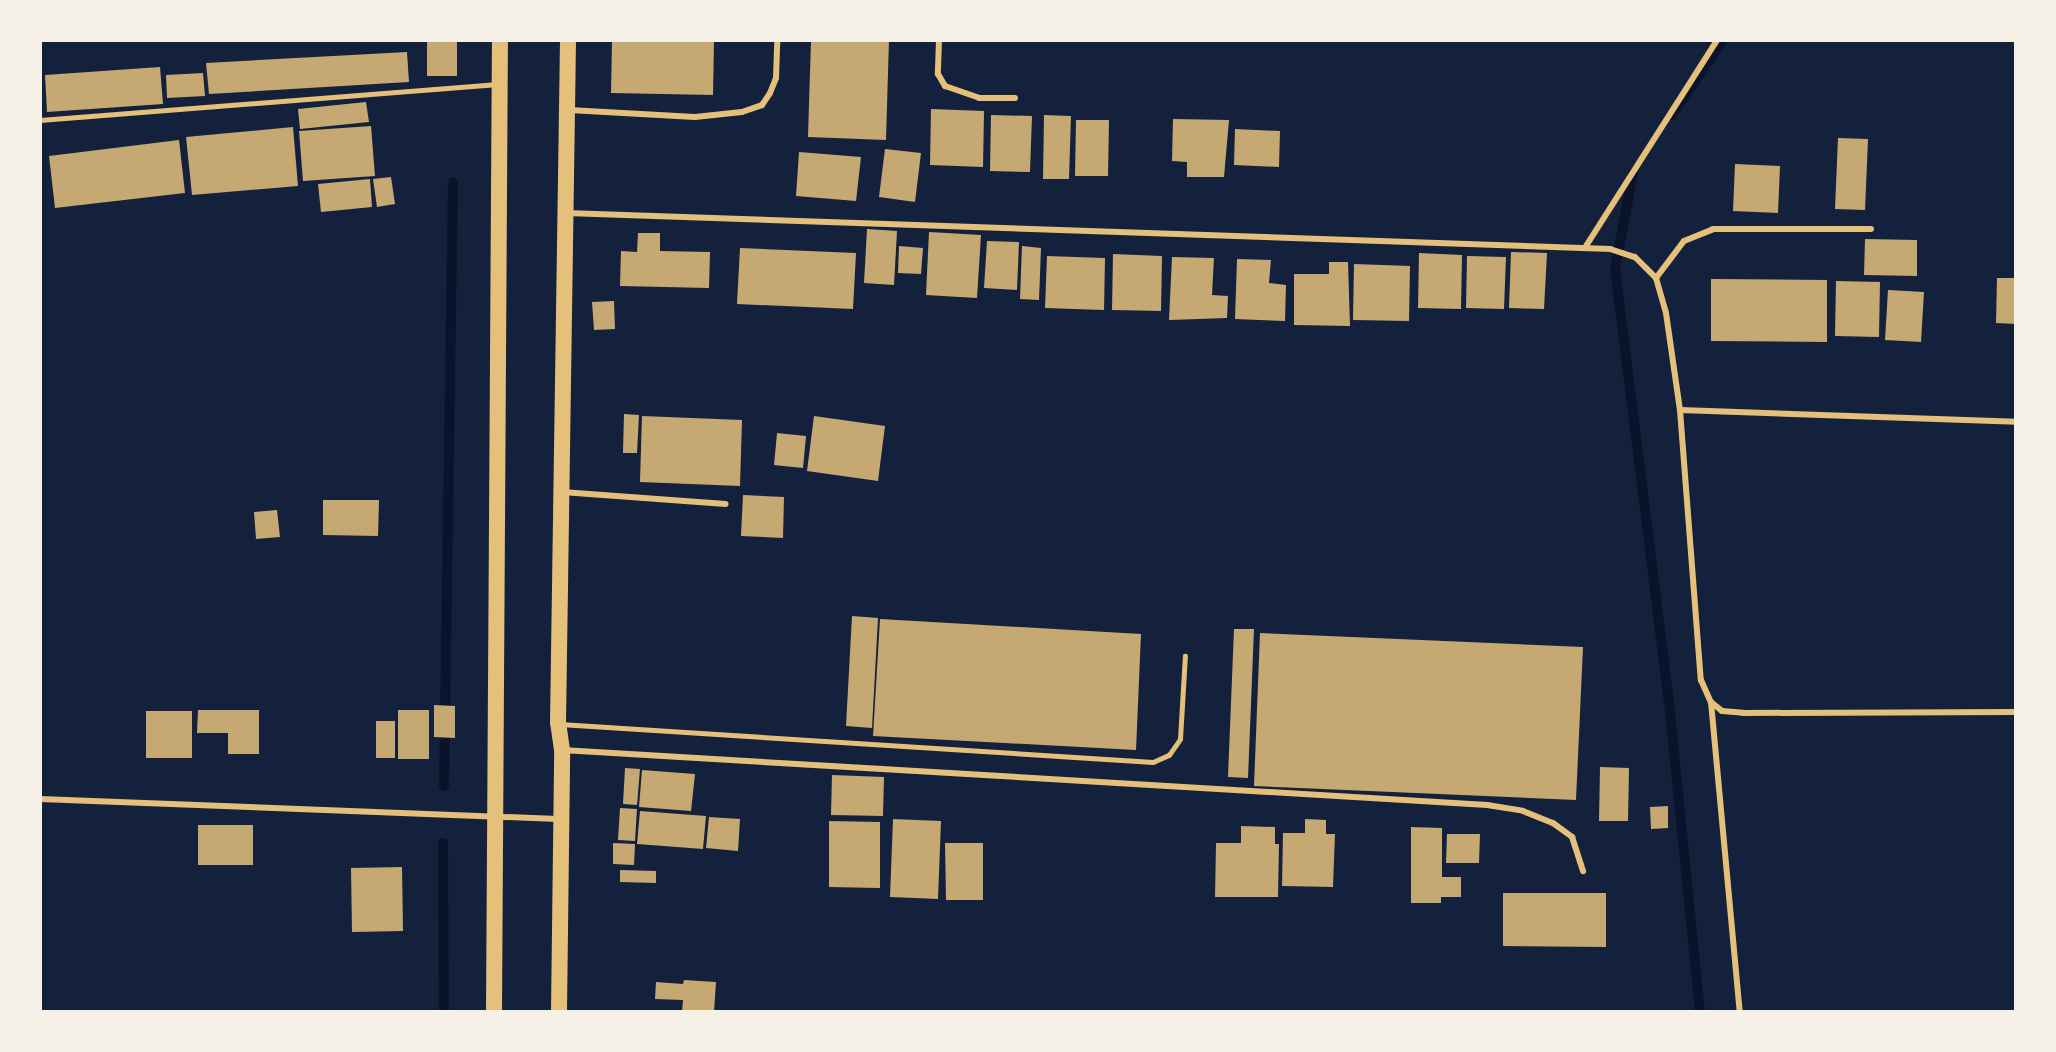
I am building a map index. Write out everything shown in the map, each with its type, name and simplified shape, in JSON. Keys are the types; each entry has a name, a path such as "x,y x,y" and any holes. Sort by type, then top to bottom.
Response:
{"highway":[{"path":"494,1011 500,40"},
{"path":"559,1011 558,819 562,750 558,723 560,492 563,213 568,40"}],"street":[{"path":"566,110 695,117 742,112 762,105 770,93 776,78 777,40"},
{"path":"939,40 938,74 945,86 979,98 1015,98"},
{"path":"1586,246 1717,40"},
{"path":"563,213 1254,239 1586,246 1610,249 1635,257 1656,278 1666,313 1680,410 1700,669 1704,693 1711,702 1722,711 1743,713 2016,712"},
{"path":"1656,278 1684,241 1713,229 1871,229"},
{"path":"1680,410 2016,422"},
{"path":"560,492 726,504"},
{"path":"1711,702 1740,1011"},
{"path":"562,750 1487,805 1523,811 1572,837 1583,872"},
{"path":"40,799 558,819"}],"lane":[{"path":"40,120 499,83"},
{"path":"558,723 1153,762 1169,755 1180,739 1185,656"}],"building":[{"path":"612,40 714,41 713,95 611,93"},
{"path":"811,40 889,40 886,140 808,137"},
{"path":"427,42 457,42 457,76 427,76"},
{"path":"407,52 409,82 209,94 206,63"},
{"path":"160,67 163,104 47,112 45,75"},
{"path":"203,73 205,96 167,98 166,75"},
{"path":"366,102 369,122 300,129 298,109"},
{"path":"931,109 984,111 983,167 930,165"},
{"path":"991,115 1032,116 1030,172 990,171"},
{"path":"1044,115 1071,116 1069,179 1043,179"},
{"path":"1173,119 1229,120 1224,177 1187,177 1187,162 1172,161"},
{"path":"1076,120 1109,120 1108,176 1075,176"},
{"path":"371,126 375,176 303,181 299,131"},
{"path":"293,127 298,186 192,195 186,137"},
{"path":"1235,129 1280,131 1279,167 1234,165"},
{"path":"1838,138 1868,139 1865,210 1835,209"},
{"path":"179,140 185,193 55,208 49,156"},
{"path":"885,149 921,153 915,202 879,197"},
{"path":"799,152 861,157 856,201 796,196"},
{"path":"1735,164 1780,166 1778,213 1733,211"},
{"path":"391,177 395,204 377,207 373,179"},
{"path":"370,179 372,207 321,212 318,184"},
{"path":"867,229 897,231 894,285 864,283"},
{"path":"929,232 981,235 977,298 926,295"},
{"path":"638,233 660,233 660,251 710,252 709,288 620,286 621,251 637,252"},
{"path":"1865,239 1917,240 1917,276 1864,275"},
{"path":"987,241 1019,242 1017,290 984,288"},
{"path":"899,246 923,248 921,274 898,273"},
{"path":"1022,246 1041,248 1039,300 1020,299"},
{"path":"740,248 856,253 853,309 737,304"},
{"path":"1511,252 1547,253 1544,309 1509,308"},
{"path":"1419,253 1462,255 1461,309 1418,308"},
{"path":"1113,254 1162,256 1161,311 1112,310"},
{"path":"1047,256 1105,258 1104,310 1045,308"},
{"path":"1467,256 1506,257 1504,309 1466,308"},
{"path":"1172,257 1214,258 1212,295 1228,296 1227,318 1169,320"},
{"path":"1237,259 1271,260 1269,283 1286,285 1285,321 1235,319"},
{"path":"1329,262 1348,262 1350,326 1294,325 1294,274 1329,274"},
{"path":"1354,264 1410,266 1409,321 1353,320"},
{"path":"1997,278 2016,278 2016,324 1996,323"},
{"path":"1711,279 1827,280 1827,342 1711,341"},
{"path":"1836,281 1880,282 1879,337 1835,336"},
{"path":"1888,290 1924,292 1921,342 1885,340"},
{"path":"614,301 615,329 594,330 592,302"},
{"path":"624,414 639,415 637,453 623,453"},
{"path":"642,416 742,420 740,486 640,482"},
{"path":"814,416 885,426 878,481 807,471"},
{"path":"777,433 806,436 803,468 774,465"},
{"path":"743,495 784,497 783,538 741,536"},
{"path":"323,500 379,500 378,536 323,535"},
{"path":"277,510 280,537 256,539 254,512"},
{"path":"852,616 878,618 872,728 846,726"},
{"path":"880,619 1141,634 1136,750 873,736"},
{"path":"1234,629 1254,629 1248,778 1228,777"},
{"path":"1260,633 1583,647 1576,800 1254,786"},
{"path":"434,705 455,706 455,738 434,737"},
{"path":"198,710 259,710 259,754 228,754 228,733 197,733"},
{"path":"398,710 429,710 429,759 398,759"},
{"path":"146,711 192,711 192,758 146,758"},
{"path":"376,721 395,721 395,758 376,758"},
{"path":"1600,767 1629,768 1628,821 1599,821"},
{"path":"625,768 640,769 637,805 623,804"},
{"path":"642,770 695,774 691,811 639,807"},
{"path":"832,775 884,777 883,816 831,815"},
{"path":"1668,806 1668,828 1651,829 1650,807"},
{"path":"620,808 637,809 635,841 618,840"},
{"path":"640,811 706,816 703,849 637,844"},
{"path":"709,817 740,819 738,851 706,848"},
{"path":"893,819 941,821 938,899 890,897"},
{"path":"1305,819 1326,820 1326,834 1335,834 1333,887 1282,886 1283,833 1305,833"},
{"path":"829,821 880,822 880,888 829,887"},
{"path":"198,825 253,825 253,865 198,865"},
{"path":"1241,826 1275,827 1275,844 1279,844 1278,897 1215,897 1216,843 1241,843"},
{"path":"1411,827 1442,828 1442,877 1461,877 1461,897 1441,897 1441,903 1411,903"},
{"path":"1447,834 1480,834 1479,863 1446,863"},
{"path":"613,843 635,844 634,865 613,864"},
{"path":"945,843 983,843 983,900 946,900"},
{"path":"402,867 403,931 352,932 351,868"},
{"path":"620,870 656,871 656,883 620,882"},
{"path":"1503,893 1606,893 1606,947 1503,946"},
{"path":"684,980 716,982 714,1012 682,1012 683,1000 655,999 656,982 683,984"}],"waterway":[{"path":"1672,115 1723,40"},
{"path":"1633,173 1615,269 1670,712 1700,1012"},
{"path":"444,786 453,182"},
{"path":"443,843 444,1012"}]}
